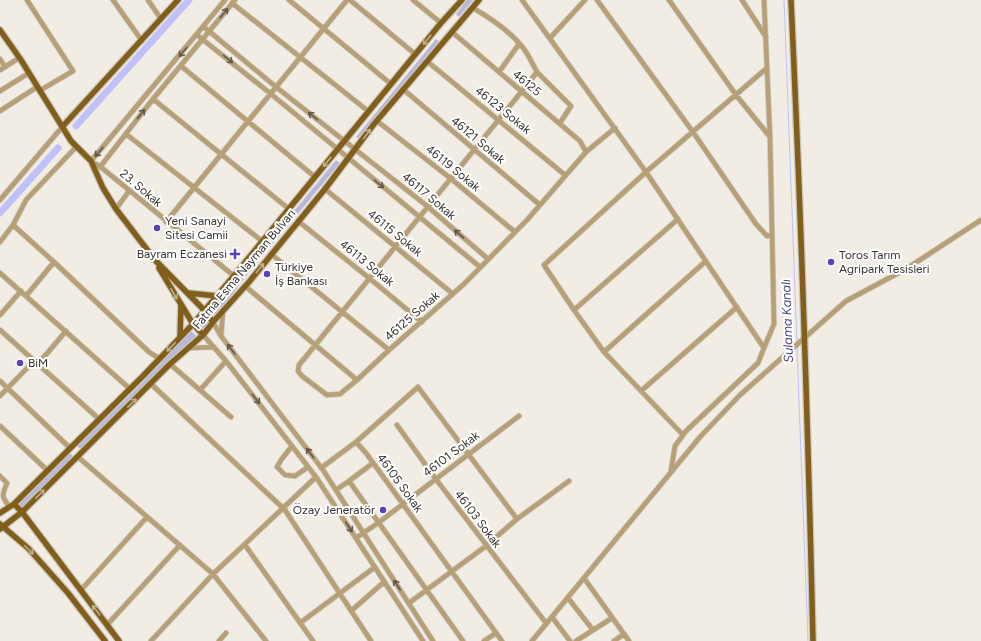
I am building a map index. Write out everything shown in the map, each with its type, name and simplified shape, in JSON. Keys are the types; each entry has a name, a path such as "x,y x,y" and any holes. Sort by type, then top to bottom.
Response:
{"main road":[{"path":"63,126 178,0"},
{"name":"Fatma Esma Nayman Bulvarı","path":"0,513 12,505 130,389 193,324 415,54 462,0"},
{"name":"Fatma Esma Nayman Bulvarı","path":"1,527 22,512 170,364 203,335 325,189 377,121 480,0"},
{"path":"791,0 801,273 805,338 814,641"},
{"path":"0,30 63,126 71,141 91,161 103,188 116,210 155,260 204,310 213,322"},
{"path":"155,260 193,324 203,335"},
{"path":"188,294 217,296"},
{"path":"180,337 181,305"},
{"path":"70,448 78,457"},
{"path":"12,505 22,512 119,641"},
{"path":"1,527 29,549 68,593 105,641"}],"street":[{"path":"0,111 38,89 74,71 27,0"},
{"path":"113,0 142,41"},
{"path":"148,0 161,18"},
{"path":"91,161 225,0"},
{"path":"289,0 391,84"},
{"path":"166,222 349,0 415,54"},
{"path":"413,0 441,23"},
{"path":"522,0 646,172 764,348"},
{"path":"550,38 585,0"},
{"path":"597,0 693,132 756,224 767,236 772,235"},
{"path":"669,0 736,95 770,137"},
{"path":"742,0 766,38"},
{"path":"671,471 675,446 683,436 758,363 774,324 770,137 764,0"},
{"path":"100,167 234,2 368,112"},
{"path":"474,8 504,29 519,44 526,52 537,72 571,106 560,123"},
{"name":"46117 Sokak","path":"204,27 276,87 427,206 488,259"},
{"name":"46125","path":"452,32 560,123 580,141 586,152"},
{"name":"46117 Sokak","path":"197,35 271,94 480,267"},
{"path":"499,72 519,44"},
{"path":"0,70 19,58"},
{"path":"0,59 5,67"},
{"name":"46123 Sokak","path":"428,62 566,175"},
{"path":"181,66 315,177"},
{"path":"683,436 604,352 544,265 646,172 767,68"},
{"path":"315,345 537,72"},
{"path":"0,91 29,73"},
{"name":"46121 Sokak","path":"404,90 473,150 540,205"},
{"path":"153,100 289,209"},
{"name":"46119 Sokak","path":"377,121 450,178 515,232"},
{"path":"0,200 63,126"},
{"path":"488,259 540,205 586,152 615,128"},
{"path":"126,134 262,241"},
{"path":"0,242 13,225 26,200 76,147"},
{"name":"23. Sokak","path":"91,161 234,276"},
{"name":"46115 Sokak","path":"325,189 453,294"},
{"path":"116,210 129,191"},
{"path":"574,310 678,219"},
{"path":"539,641 533,639 671,471 700,437 740,395 846,301 906,269 981,220"},
{"name":"46113 Sokak","path":"298,221 422,322"},
{"path":"13,225 148,352 160,358"},
{"path":"271,254 389,350"},
{"name":"46125 Sokak","path":"315,345 300,364 298,371 302,376 327,395 340,394 358,380 389,350 464,284 488,259"},
{"path":"604,352 706,261"},
{"path":"26,296 54,262"},
{"path":"0,273 130,389"},
{"path":"245,286 358,380"},
{"path":"0,315 20,291"},
{"path":"641,391 737,307"},
{"path":"221,336 223,310"},
{"path":"213,322 221,336 321,468 433,641"},
{"path":"0,330 99,419"},
{"path":"0,396 66,332"},
{"path":"203,335 226,361 316,477 423,641"},
{"path":"189,348 214,347"},
{"path":"200,390 226,361"},
{"path":"170,364 231,417"},
{"path":"0,381 70,448"},
{"path":"151,384 283,509 340,592 371,641"},
{"path":"321,468 356,442 418,387 516,520"},
{"name":"46101 Sokak","path":"356,538 378,523 518,416"},
{"name":"46103 Sokak","path":"397,425 486,546 546,623"},
{"path":"0,426 47,470"},
{"name":"46105 Sokak","path":"356,442 373,463 502,641"},
{"path":"292,446 277,467 285,475 295,476 308,467"},
{"path":"78,457 213,574 266,641"},
{"path":"336,490 373,463"},
{"path":"0,476 7,483 2,494 4,500 12,505"},
{"path":"151,641 213,574 316,477"},
{"path":"349,481 463,641"},
{"path":"409,603 452,572 486,546 516,520 569,481"},
{"path":"80,590 147,517"},
{"path":"107,625 180,545"},
{"path":"245,545 313,641"},
{"path":"300,622 375,567"},
{"path":"584,578 629,641"},
{"path":"351,611 384,582"},
{"path":"568,598 593,630"},
{"path":"552,616 570,641"},
{"path":"576,641 612,618"},
{"path":"219,641 226,633"},
{"path":"484,641 496,633"},
{"path":"614,641 624,634"}],"shaded area":[{"path":"467,0 473,0 459,17 456,14"},
{"path":"436,39 440,42 359,139 356,137"},
{"path":"336,160 340,163 243,280 216,316 211,309 240,277"},
{"path":"202,319 206,319 208,320 208,328 202,329 199,326 199,322"},
{"path":"191,331 198,337 81,450 77,446 136,389"},
{"path":"70,453 74,457 22,508 19,504"}],"waterway":[{"path":"76,126 189,0"},
{"name":"Sulama Kanalı","path":"784,0 797,343"},
{"path":"0,213 58,148"},
{"name":"Sulama Kanalı","path":"797,348 808,641"}],"place":[{"name":"Yeni Sanayi Sitesi Camii","path":"157,228"},
{"name":"Bayram Eczanesi","path":"235,254"},
{"name":"Toros Tarım Agripark Tesisleri","path":"831,262"},
{"name":"Türkiye İş Bankası","path":"267,274"},
{"name":"BiM","path":"20,363"},
{"name":"Özay Jeneratör","path":"383,510"}]}
